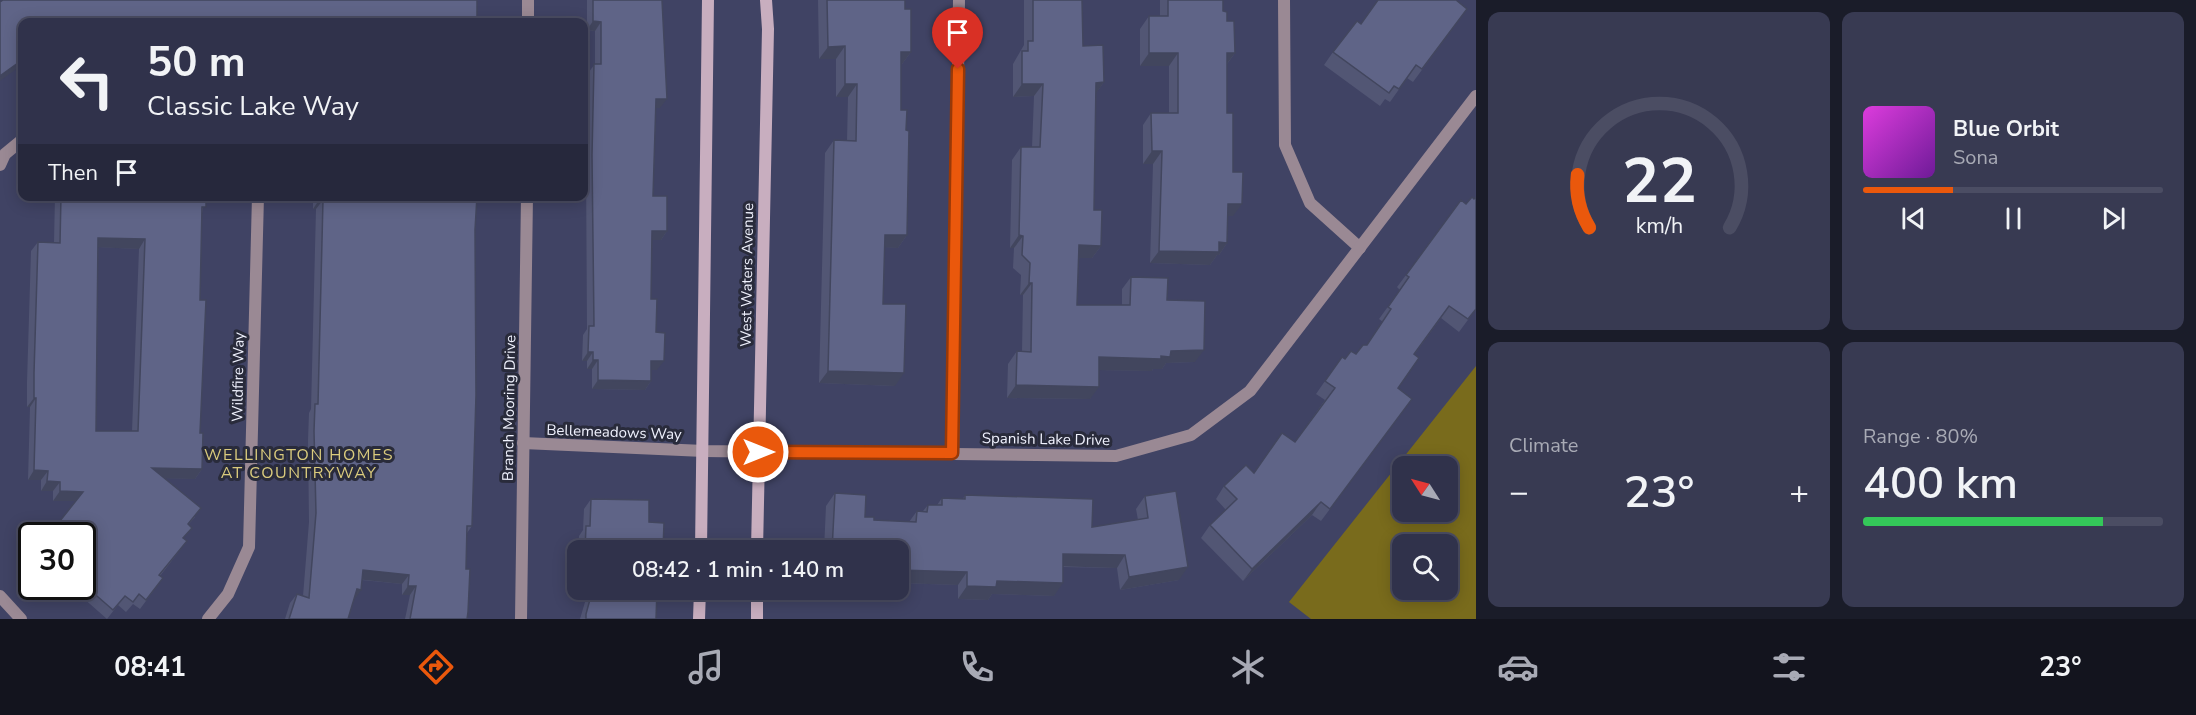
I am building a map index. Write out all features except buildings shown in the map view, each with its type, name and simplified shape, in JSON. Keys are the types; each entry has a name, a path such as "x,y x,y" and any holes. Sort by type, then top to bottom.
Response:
{"street":[{"path":"528,0 528,18"},
{"path":"701,540 708,0"},
{"name":"West Waters Avenue","path":"757,540 768,29 766,0"},
{"path":"952,453 959,0"},
{"path":"1284,0 1285,145 1310,203 1360,248"},
{"name":"Spanish Lake Drive","path":"704,451 1116,456 1191,435 1250,391 1476,96"},
{"path":"0,165 5,154 18,143"},
{"name":"Wildfire Way","path":"208,619 228,594 249,547 258,201"},
{"name":"Branch Mooring Drive","path":"521,619 527,201"},
{"name":"Bellemeadows Way","path":"523,444 704,451"},
{"path":"0,596 21,619"},
{"path":"699,619 700,600"},
{"path":"757,600 757,619"}],"shaded area":[{"path":"1476,366 1476,619 1311,619 1289,602 1392,472 1392,522 1458,522 1458,456 1405,456"}],"district":[{"name":"WELLINGTON HOMES AT COUNTRYWAY","path":"299,464"}],"route":[{"path":"758,452 952,453 958,69"}]}
